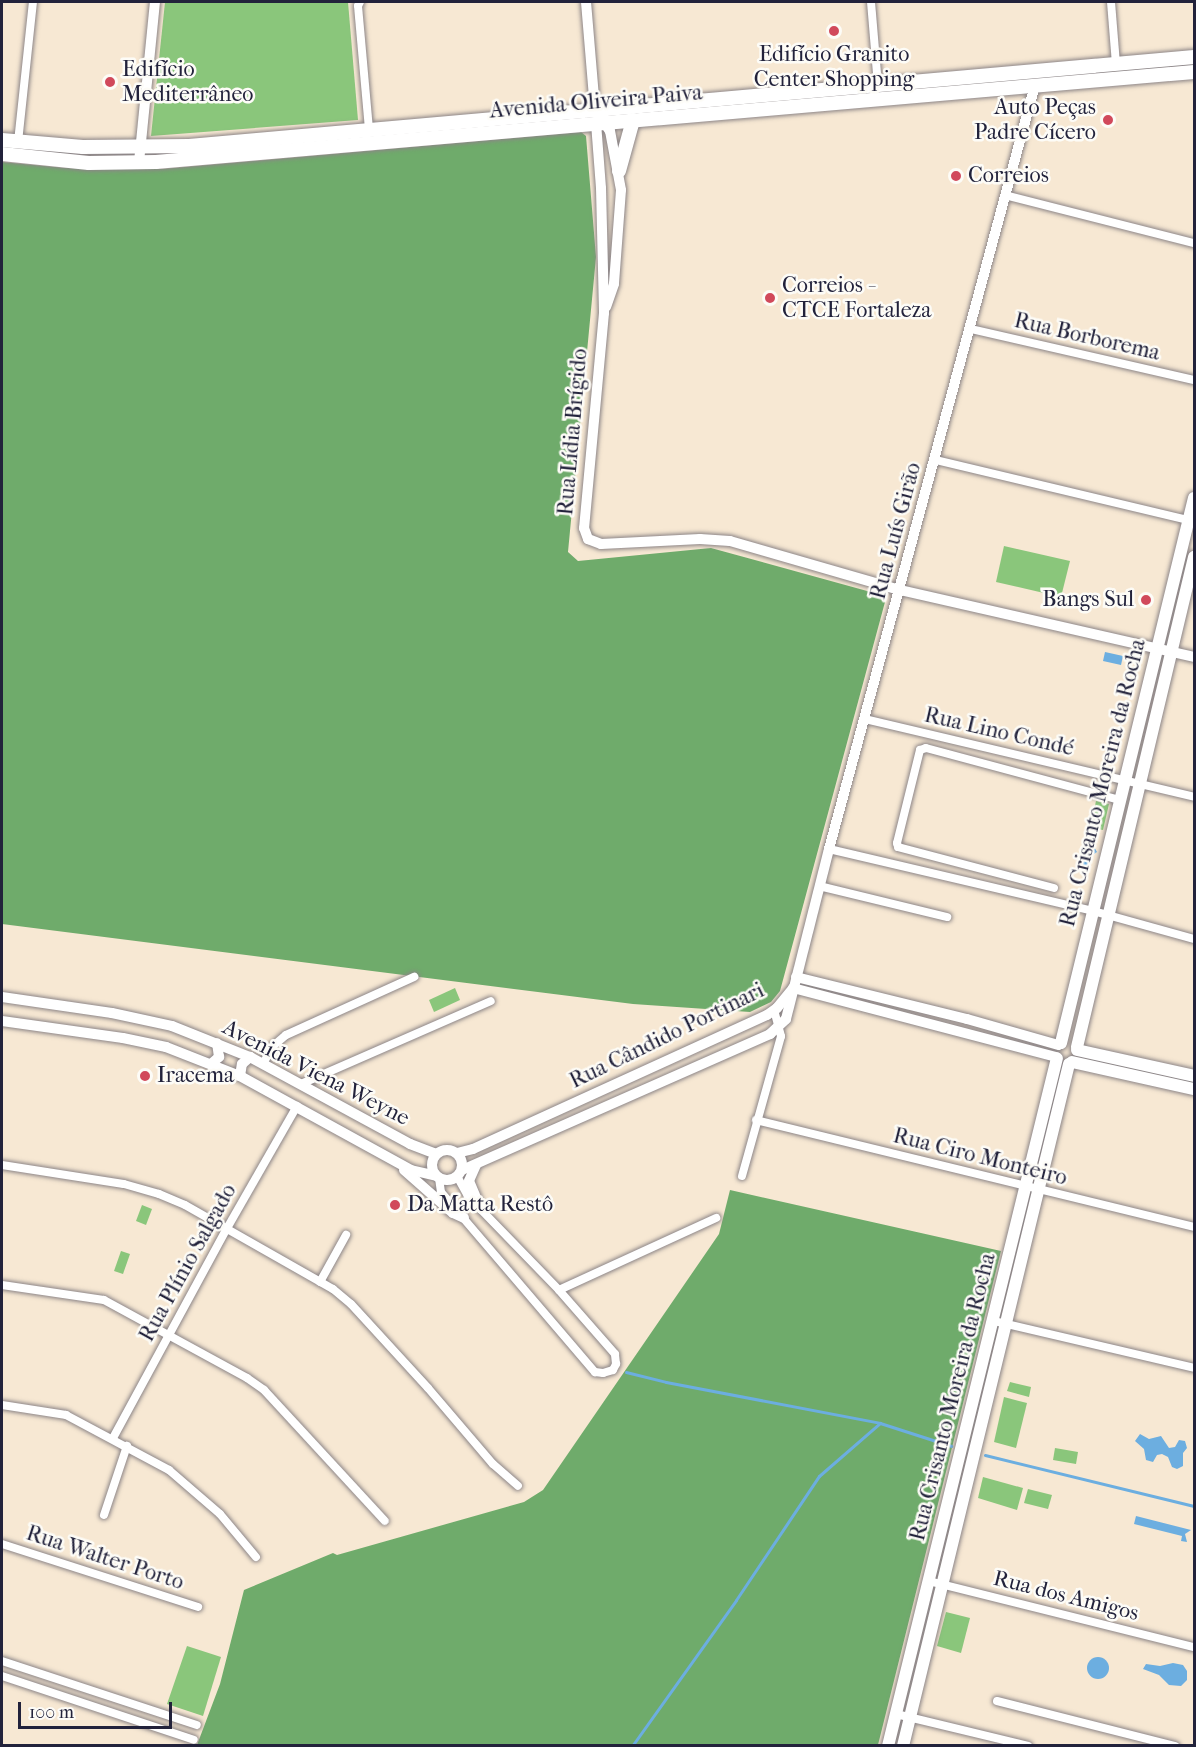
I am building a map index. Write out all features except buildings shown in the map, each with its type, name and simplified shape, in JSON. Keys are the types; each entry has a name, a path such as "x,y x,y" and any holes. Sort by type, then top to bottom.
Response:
{"main road":[{"name":"Avenida Oliveira Paiva","path":"2,154 68,162 139,162 598,118 878,86 1194,57"},
{"name":"Avenida Oliveira Paiva","path":"2,140 83,147 189,146 369,129 598,118 633,120 1194,72"},
{"path":"619,171 633,120"},
{"name":"Rua Crisanto Moreira da Rocha","path":"903,1746 942,1585 1000,1322 1025,1186 1157,649 1192,520 1194,498"},
{"name":"Rua Crisanto Moreira da Rocha","path":"1077,1049 1194,557"},
{"path":"1194,1076 1077,1049 1070,1042 1058,1051 1061,1063 1071,1063 1194,1089"},
{"path":"1071,1063 1077,1057 1077,1049"},
{"name":"Rua Crisanto Moreira da Rocha","path":"888,1746 929,1581 1039,1190 1071,1063"}],"street":[{"path":"18,142 33,2"},
{"path":"139,162 155,2"},
{"path":"360,2 358,6 369,129"},
{"name":"Rua Lídia Brígido","path":"586,2 598,118 602,188 604,313 584,528 588,539 601,544 700,539 730,541 900,590"},
{"path":"871,2 878,86"},
{"path":"1111,2 1116,64"},
{"name":"Rua Luís Girão","path":"794,982 1035,85"},
{"name":"Rua Lídia Brígido","path":"598,118 610,131 621,190 614,284 604,313"},
{"path":"602,188 610,196 617,195 621,190"},
{"path":"1005,195 1194,243"},
{"name":"Rua Borborema","path":"971,329 1194,380"},
{"path":"936,460 1192,520"},
{"path":"900,590 1194,657"},
{"name":"Rua Lino Condé","path":"865,718 1194,796"},
{"path":"1054,888 898,848 897,843 920,750 926,748 1120,800"},
{"path":"829,849 1093,911 1194,939"},
{"path":"819,886 947,917"},
{"path":"262,1064 272,1047 286,1035 414,978"},
{"path":"794,982 967,1019 1058,1051"},
{"name":"Rua Cândido Portinari","path":"457,1153 473,1149 774,1010 794,982"},
{"name":"Rua Cândido Portinari","path":"460,1173 593,1111 770,1034 780,1026 790,1011 794,982"},
{"name":"Avenida Viena Weyne","path":"2,997 148,1020 217,1042 250,1057 410,1144 436,1154"},
{"path":"301,1084 491,1002"},
{"path":"742,1176 781,1036 774,1010"},
{"name":"Avenida Viena Weyne","path":"2,1021 148,1042 211,1064 240,1076 419,1173 437,1177"},
{"path":"211,1064 219,1057 217,1042"},
{"path":"240,1076 242,1064 250,1057"},
{"path":"587,1097 593,1111"},
{"name":"Rua Plínio Salgado","path":"113,1438 168,1334 297,1106"},
{"name":"Rua Ciro Monteiro","path":"756,1120 1194,1227"},
{"path":"446,1149 457,1153 461,1158 460,1173 468,1196 559,1290 615,1354 616,1364 613,1370 603,1373 596,1372 441,1192 431,1165 436,1154 446,1149"},
{"path":"398,1162 453,1213 464,1218"},
{"path":"2,1165 124,1184 185,1205 320,1282 351,1304 428,1388 493,1464 518,1486"},
{"path":"476,1165 469,1181 481,1209"},
{"path":"437,1177 447,1180 460,1173"},
{"path":"559,1290 716,1218"},
{"path":"320,1282 346,1235"},
{"path":"2,1285 104,1300 212,1357 264,1390 385,1521"},
{"path":"1000,1322 1194,1368"},
{"path":"2,1405 66,1415 113,1438 169,1470 192,1487 238,1533 256,1557"},
{"path":"104,1515 127,1446"},
{"name":"Rua Walter Porto","path":"2,1544 198,1607"},
{"name":"Rua dos Amigos","path":"929,1581 1194,1647"},
{"path":"2,1661 197,1725"},
{"path":"2,1676 194,1740"},
{"path":"110,1713 115,1698"},
{"path":"997,1701 1175,1746"},
{"path":"144,1724 148,1709"},
{"path":"896,1714 1029,1746"}],"green space":[{"path":"165,2 348,2 358,120 151,136"},
{"path":"581,132 586,136 596,257 568,552 578,561 711,548 878,594 885,602 780,991 771,1002 750,1012 633,1004 2,924 2,162 66,168 162,169"},
{"path":"1004,546 1070,561 1061,597 996,582"},
{"path":"1096,801 1109,804 1103,830 1090,827"},
{"path":"455,988 460,1000 434,1012 429,1000"},
{"path":"730,1190 1001,1251 878,1745 197,1745 220,1684 244,1590 333,1553 337,1555 524,1502 543,1490 719,1234"},
{"path":"142,1205 152,1209 146,1225 136,1221"},
{"path":"121,1251 130,1254 123,1274 114,1271"},
{"path":"1010,1382 1031,1387 1029,1397 1007,1391"},
{"path":"1004,1397 1027,1403 1016,1448 994,1442"},
{"path":"1055,1448 1078,1452 1076,1464 1053,1460"},
{"path":"983,1477 1023,1488 1017,1510 978,1498"},
{"path":"1028,1489 1052,1495 1048,1509 1024,1503"},
{"path":"946,1612 970,1618 961,1653 937,1646"},
{"path":"187,1646 221,1657 203,1716 167,1704"}],"water":[{"path":"1105,652 1123,656 1121,665 1103,661"},
{"path":"1090,834 1096,835 1093,845 1097,852 1091,856 1088,867 1082,866"},
{"path":"1140,1434 1149,1439 1161,1436 1169,1448 1175,1447 1179,1440 1185,1441 1187,1448 1183,1453 1183,1466 1177,1469 1172,1467 1168,1457 1162,1454 1157,1455 1153,1462 1146,1460 1144,1449 1135,1441"},
{"path":"1136,1516 1191,1530 1185,1534 1187,1542 1181,1541 1182,1536 1134,1524"},
{"path":"1098,1657 1106,1660 1109,1668 1106,1676 1098,1679 1090,1676 1087,1668 1090,1660"},
{"path":"1173,1663 1183,1665 1187,1671 1187,1680 1181,1686 1169,1685 1159,1675 1143,1669 1146,1664 1160,1666"}],"waterway":[{"path":"626,1372 666,1382 880,1423"},
{"path":"632,1746 736,1600 819,1476 880,1423 951,1446"},
{"path":"985,1455 1194,1506"}],"place":[{"name":"Edifício Granito Center Shopping","path":"834,31"},
{"name":"Edifício Mediterrâneo","path":"110,82"},
{"name":"Auto Peças Padre Cícero","path":"1108,120"},
{"name":"Correios","path":"956,176"},
{"name":"Correios - CTCE Fortaleza","path":"770,298"},
{"name":"Bangs Sul","path":"1146,600"},
{"name":"Iracema","path":"145,1076"},
{"name":"Da Matta Restô","path":"395,1205"}]}
